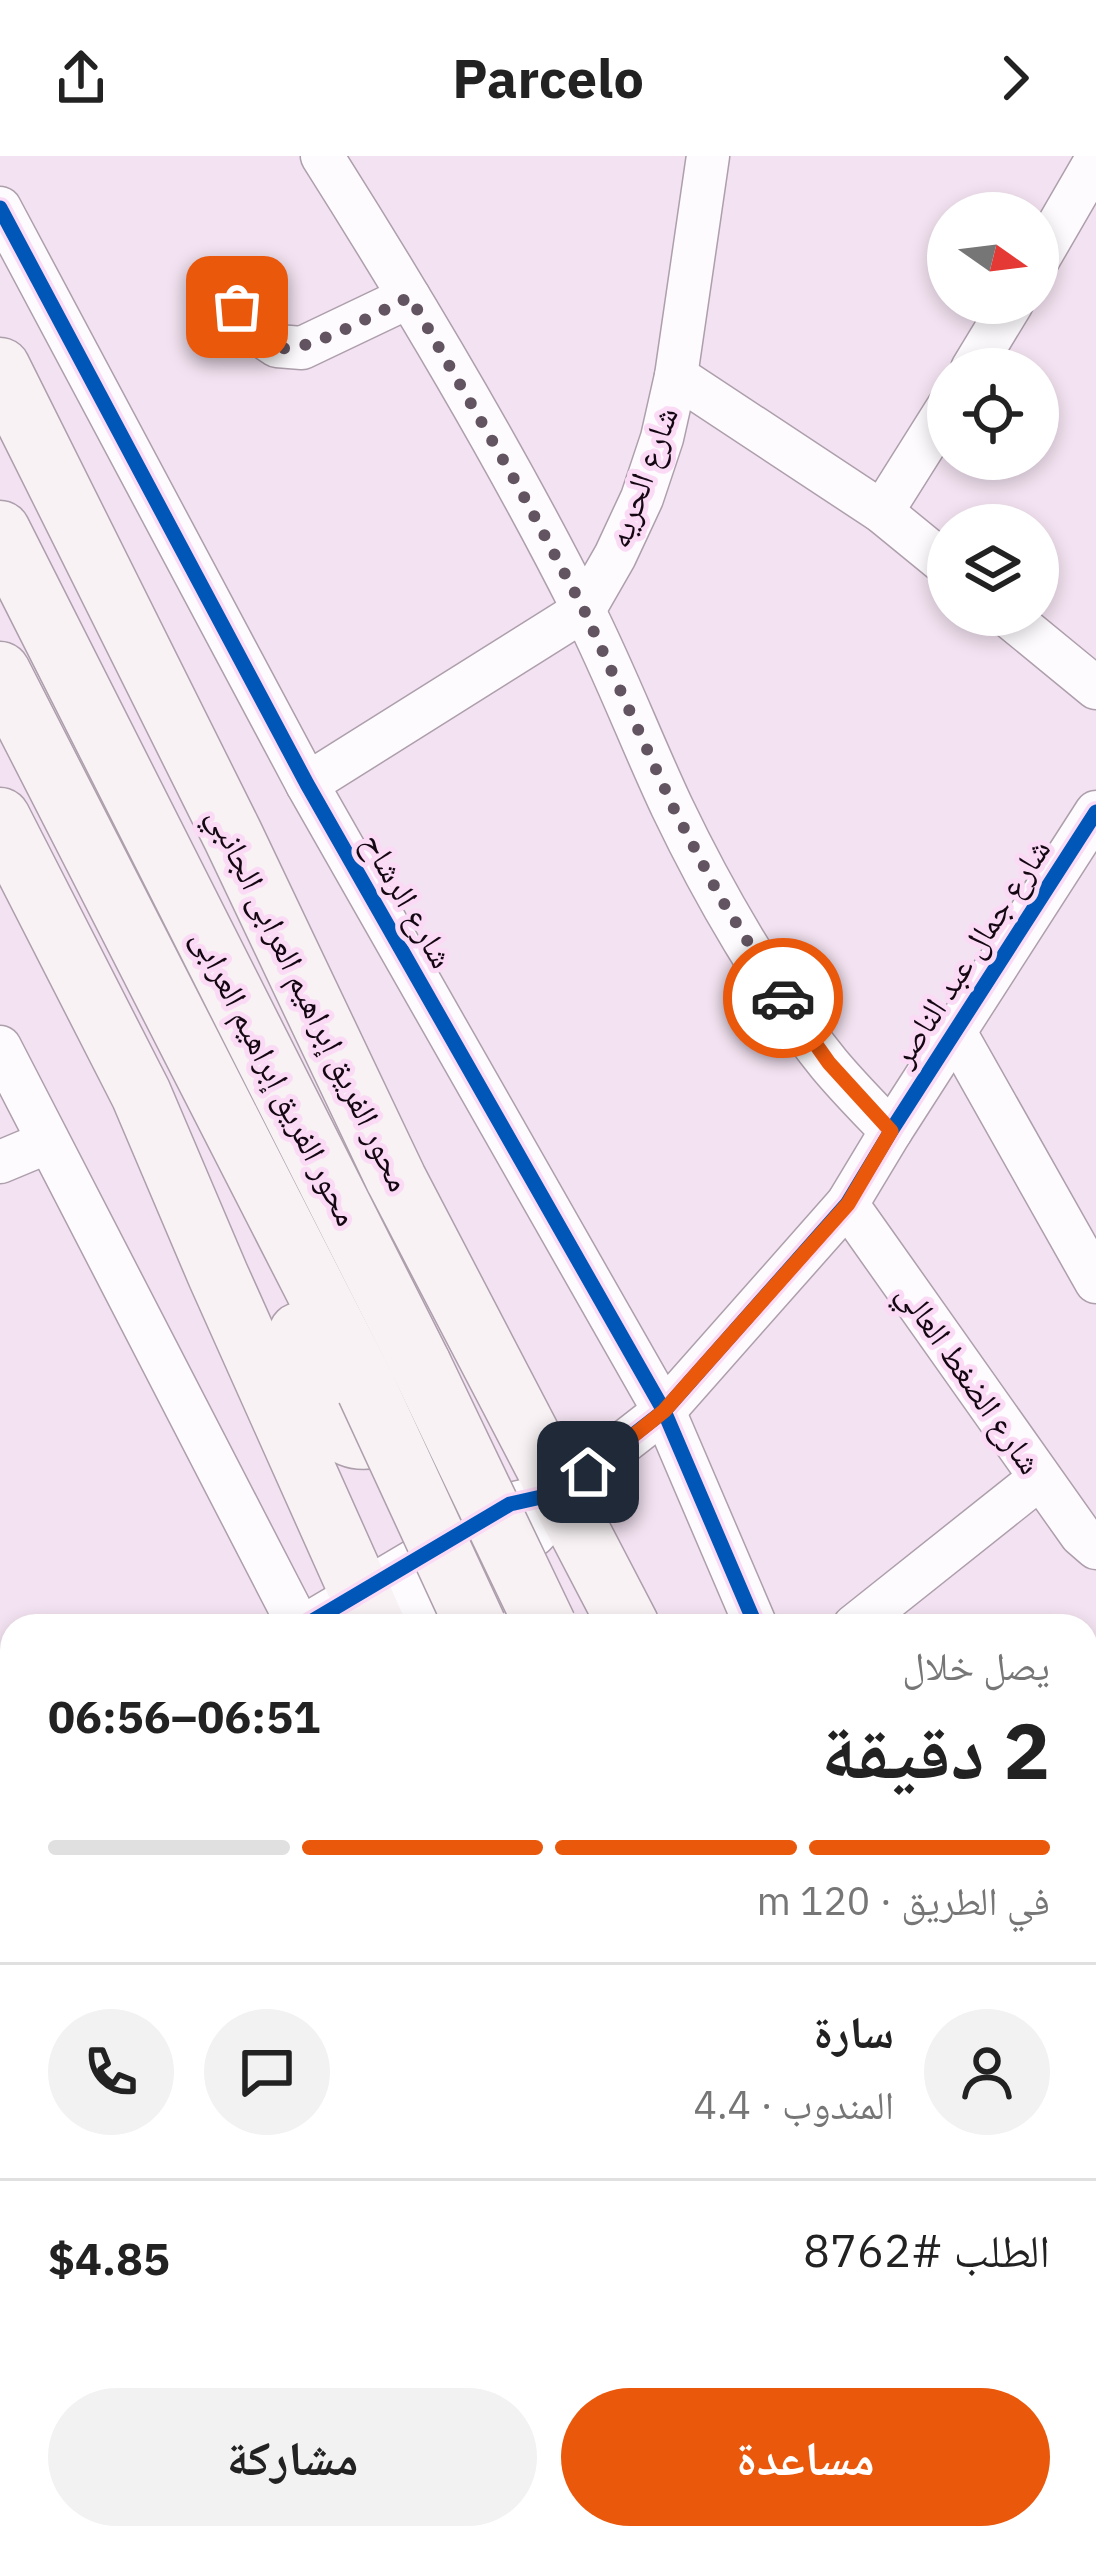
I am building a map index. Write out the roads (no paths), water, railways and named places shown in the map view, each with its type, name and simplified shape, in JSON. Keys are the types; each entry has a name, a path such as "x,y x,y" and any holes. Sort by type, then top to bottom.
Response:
{"street":[{"path":"322,156 410,297 522,493 584,610 674,809 720,897 829,1063 891,1131"},
{"name":"شارع الحريه","path":"307,784 584,610 642,498 662,438 676,376 708,156"},
{"path":"1059,224 1096,160"},
{"name":"شارع الرشاح","path":"0,208 307,784 664,1411 751,1614"},
{"path":"229,279 237,307 253,330 277,346 302,348 410,297"},
{"name":"محور الفريق إبراهيم العرابى الجانبي","path":"0,368 233,836 396,1179 623,1614"},
{"path":"676,376 882,512 927,549"},
{"path":"882,512 927,440"},
{"name":"محور الفريق إبراهيم العرابى","path":"0,531 421,1365 540,1614"},
{"path":"1033,636 1096,688"},
{"name":"محور الفريق إبراهيم العرابى","path":"0,672 367,1390 470,1614"},
{"path":"0,818 141,1094 372,1614"},
{"name":"شارع جمال عبد الناصر","path":"374,1614 534,1535 547,1521 559,1493 664,1411 848,1204 955,1032 1091,836"},
{"path":"955,1032 1096,1282"},
{"path":"0,1047 296,1614"},
{"path":"0,1162 49,1142"},
{"path":"218,1275 272,1291 289,1308 336,1427 352,1438 368,1441 451,1398 455,1366 392,1243 388,1216 396,1179"},
{"name":"شارع الضغط العالي","path":"848,1204 1040,1478 1096,1548"},
{"path":"869,1614 1040,1478"}]}
